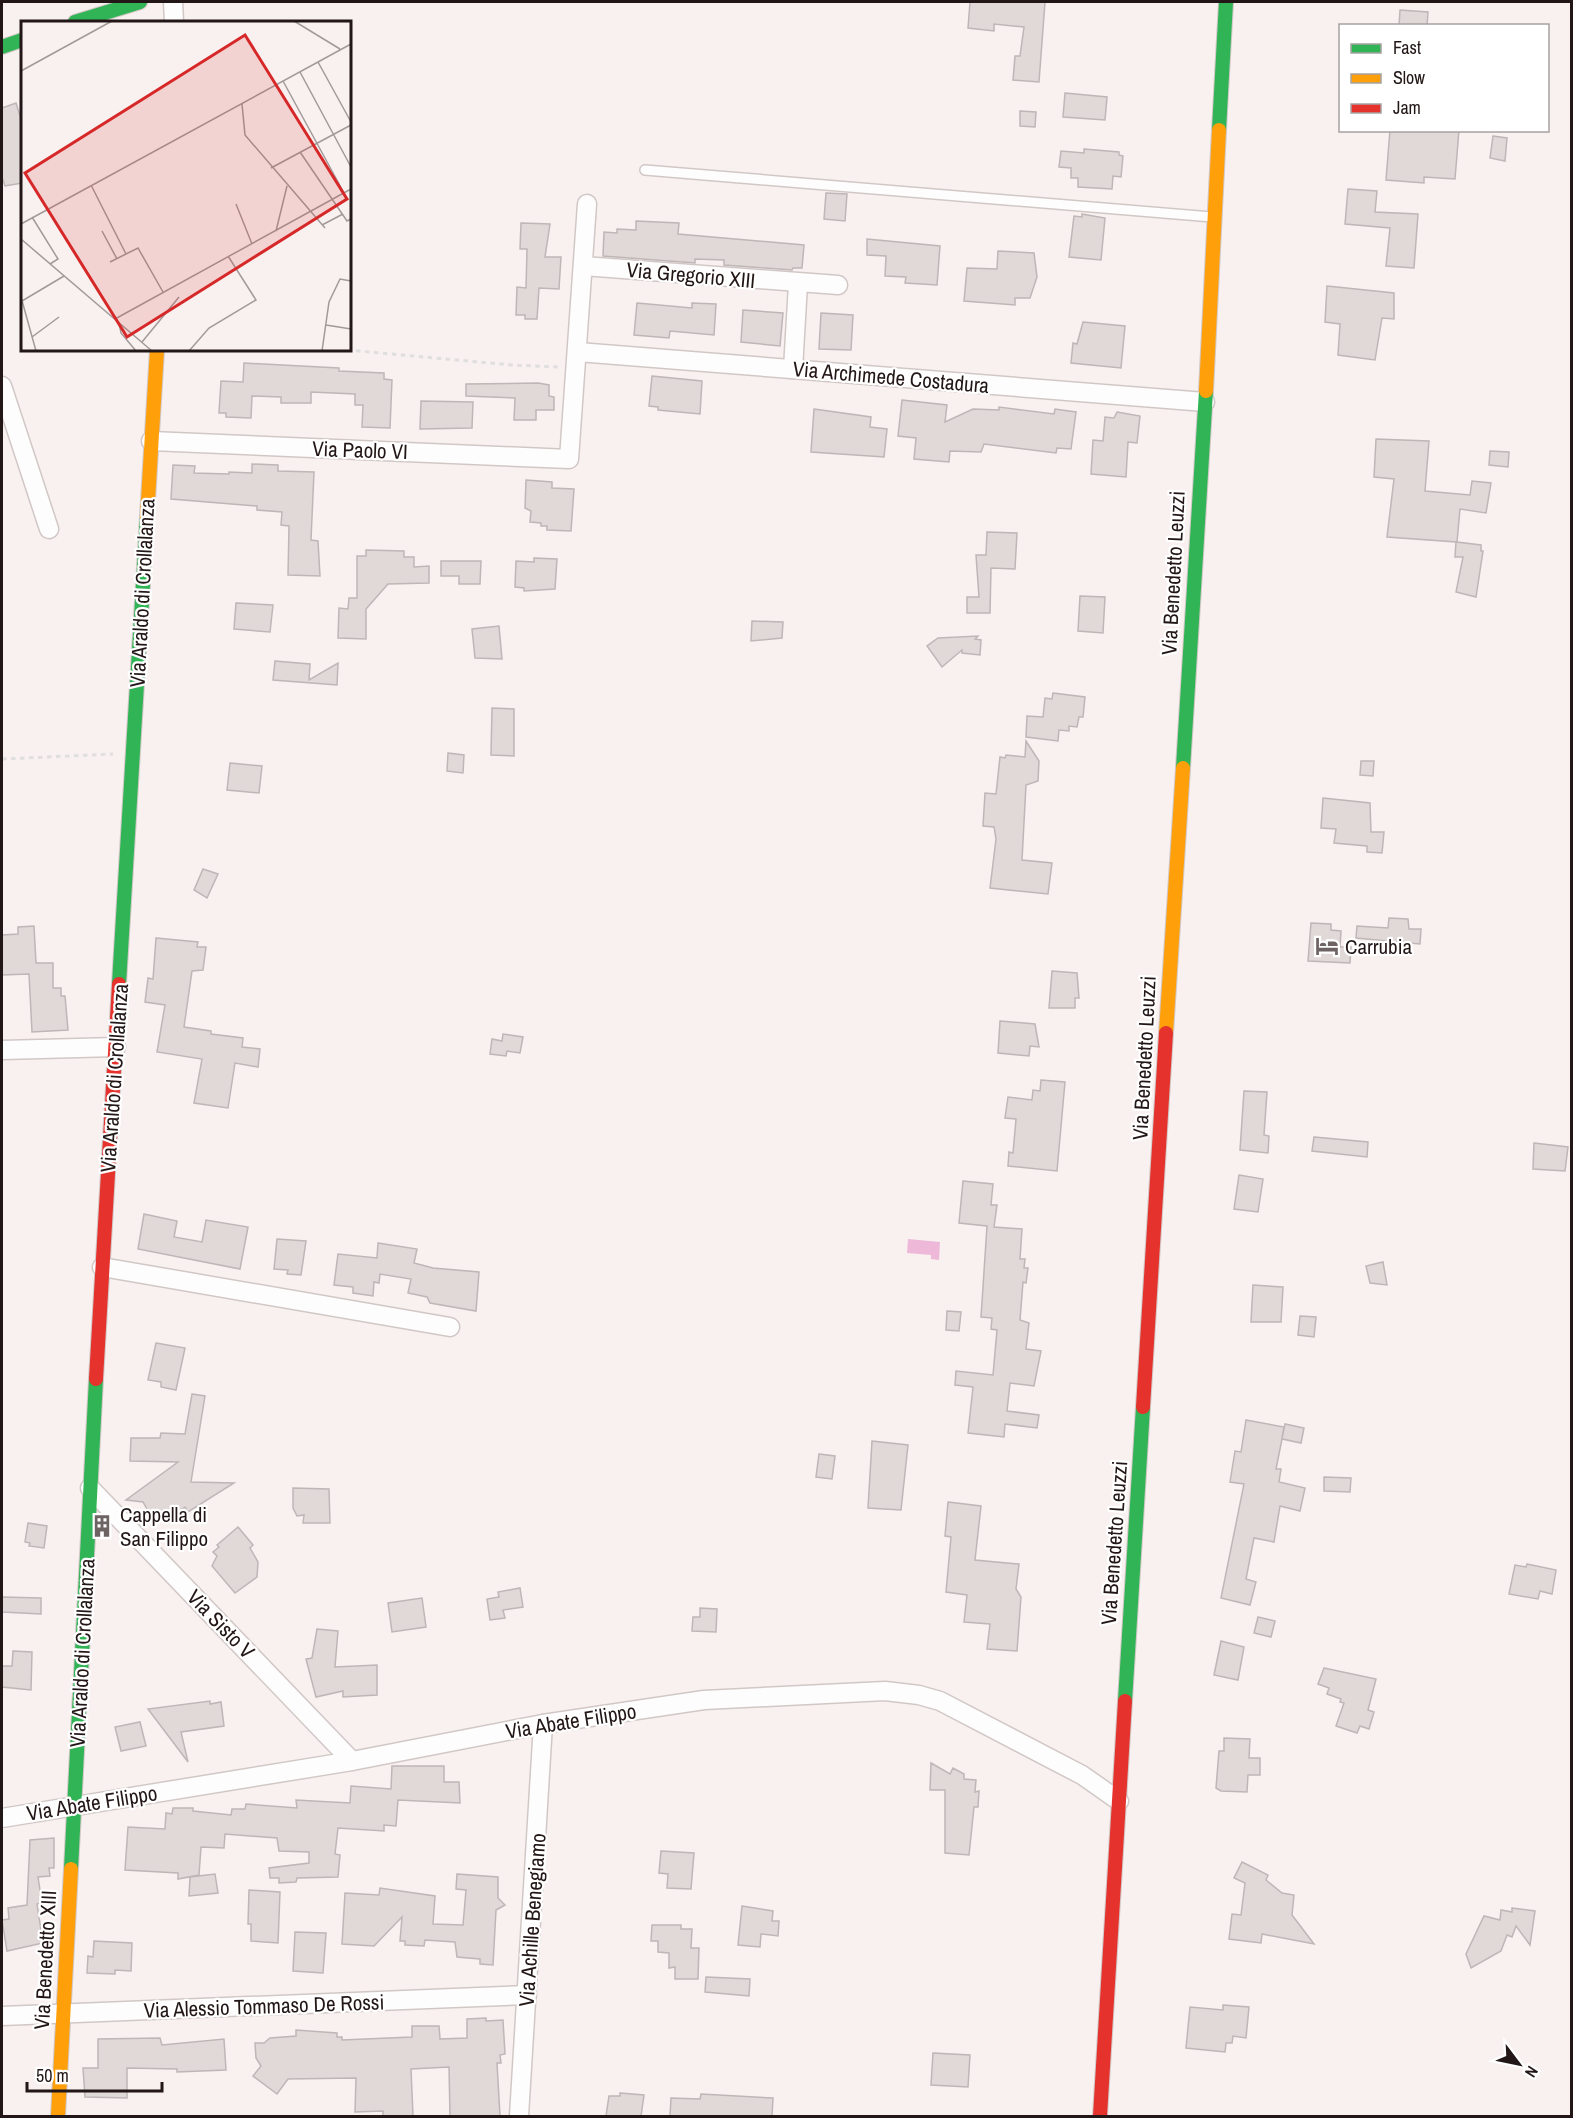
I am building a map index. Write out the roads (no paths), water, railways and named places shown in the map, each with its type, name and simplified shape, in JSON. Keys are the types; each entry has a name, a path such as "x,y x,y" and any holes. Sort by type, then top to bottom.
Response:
{"street":[{"path":"78,21 132,2"},
{"path":"174,2 174,21"},
{"name":"Via Benedetto Leuzzi","path":"1100,2116 1205,402 1226,2"},
{"path":"2,47 21,40"},
{"path":"577,360 587,204"},
{"name":"Via Gregorio XIII","path":"583,266 798,284 838,285"},
{"path":"793,369 798,284"},
{"name":"Via Araldo di Crollalanza","path":"74,1806 102,1267 157,351"},
{"name":"Via Archimede Costadura","path":"577,360 793,369 1205,402"},
{"name":"Via Paolo VI","path":"151,441 569,459 577,360"},
{"path":"2,386 49,528"},
{"path":"2,1050 116,1047"},
{"path":"102,1267 450,1327"},
{"name":"Via Sisto V","path":"90,1488 352,1761"},
{"name":"Via Abate Filippo","path":"2,1818 352,1761 543,1724 704,1700 885,1691 919,1695 940,1701 1082,1775 1119,1801"},
{"name":"Via Achille Benegiamo","path":"519,2116 543,1724"},
{"name":"Via Benedetto XIII","path":"58,2116 74,1806"},
{"name":"Via Alessio Tommaso De Rossi","path":"2,2016 527,1995"}],"lane":[{"path":"645,170 1215,217"}],"place":[{"name":"Carrubia","path":"1327,946"},
{"name":"Cappella di San Filippo","path":"102,1526"}]}
